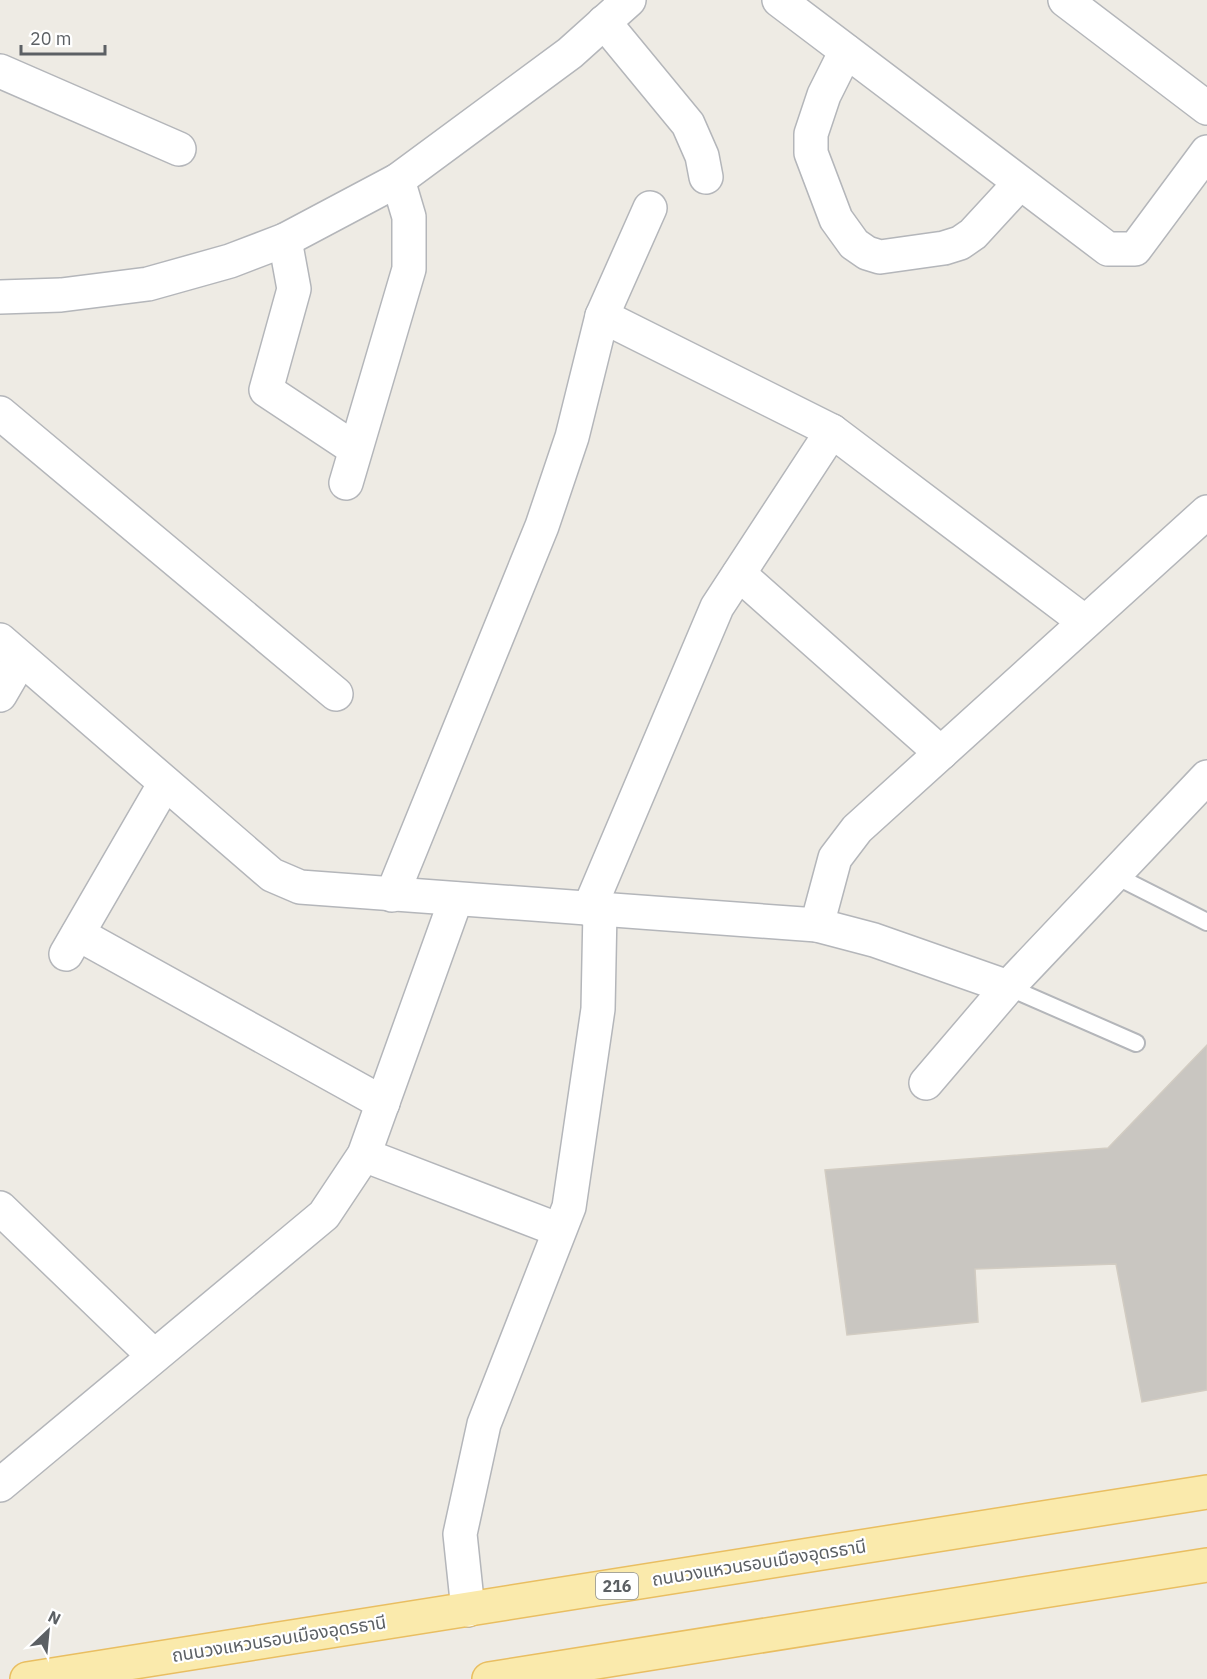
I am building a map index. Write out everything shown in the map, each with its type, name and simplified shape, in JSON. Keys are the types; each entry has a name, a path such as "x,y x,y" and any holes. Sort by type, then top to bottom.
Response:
{"main road":[{"name":"ถนนวงแหวนรอบเมืองอุดรธานี","path":"27,1679 1207,1492"},
{"path":"489,1679 1207,1565"}],"street":[{"path":"0,297 61,295 148,284 230,261 285,240 398,180 570,53 629,0"},
{"path":"778,0 1108,249 1135,249 1207,152"},
{"path":"1065,0 1207,108"},
{"path":"604,22 688,124 702,156 706,177"},
{"path":"846,51 824,95 811,134 812,153 836,219 854,244 867,253 880,257 944,248 960,243 973,234 1020,183"},
{"path":"0,71 179,149"},
{"path":"346,483 409,269 409,217 398,180"},
{"path":"392,895 542,526 572,437 602,316 651,208"},
{"path":"285,240 294,289 266,390 355,448"},
{"path":"602,316 832,431 1085,622"},
{"path":"0,413 336,694"},
{"path":"468,1610 460,1534 484,1424 569,1207 598,1009 595,909 717,607 832,431"},
{"path":"817,925 835,858 857,829 1207,512"},
{"path":"738,574 941,753"},
{"path":"0,695 11,650 272,875 300,887 817,925 874,940 1008,987"},
{"path":"926,1083 1008,987 1207,777"},
{"path":"165,783 72,944 383,1103"},
{"path":"0,1485 324,1215 364,1155 456,899"},
{"path":"364,1155 559,1230"},
{"path":"0,1208 154,1356"}],"lane":[{"path":"1114,875 1207,922"},
{"path":"1008,987 1136,1043"}],"building":[{"path":"1207,1045 1207,1390 1142,1402 1116,1264 975,1269 978,1322 847,1335 825,1170 1108,1148"}]}
